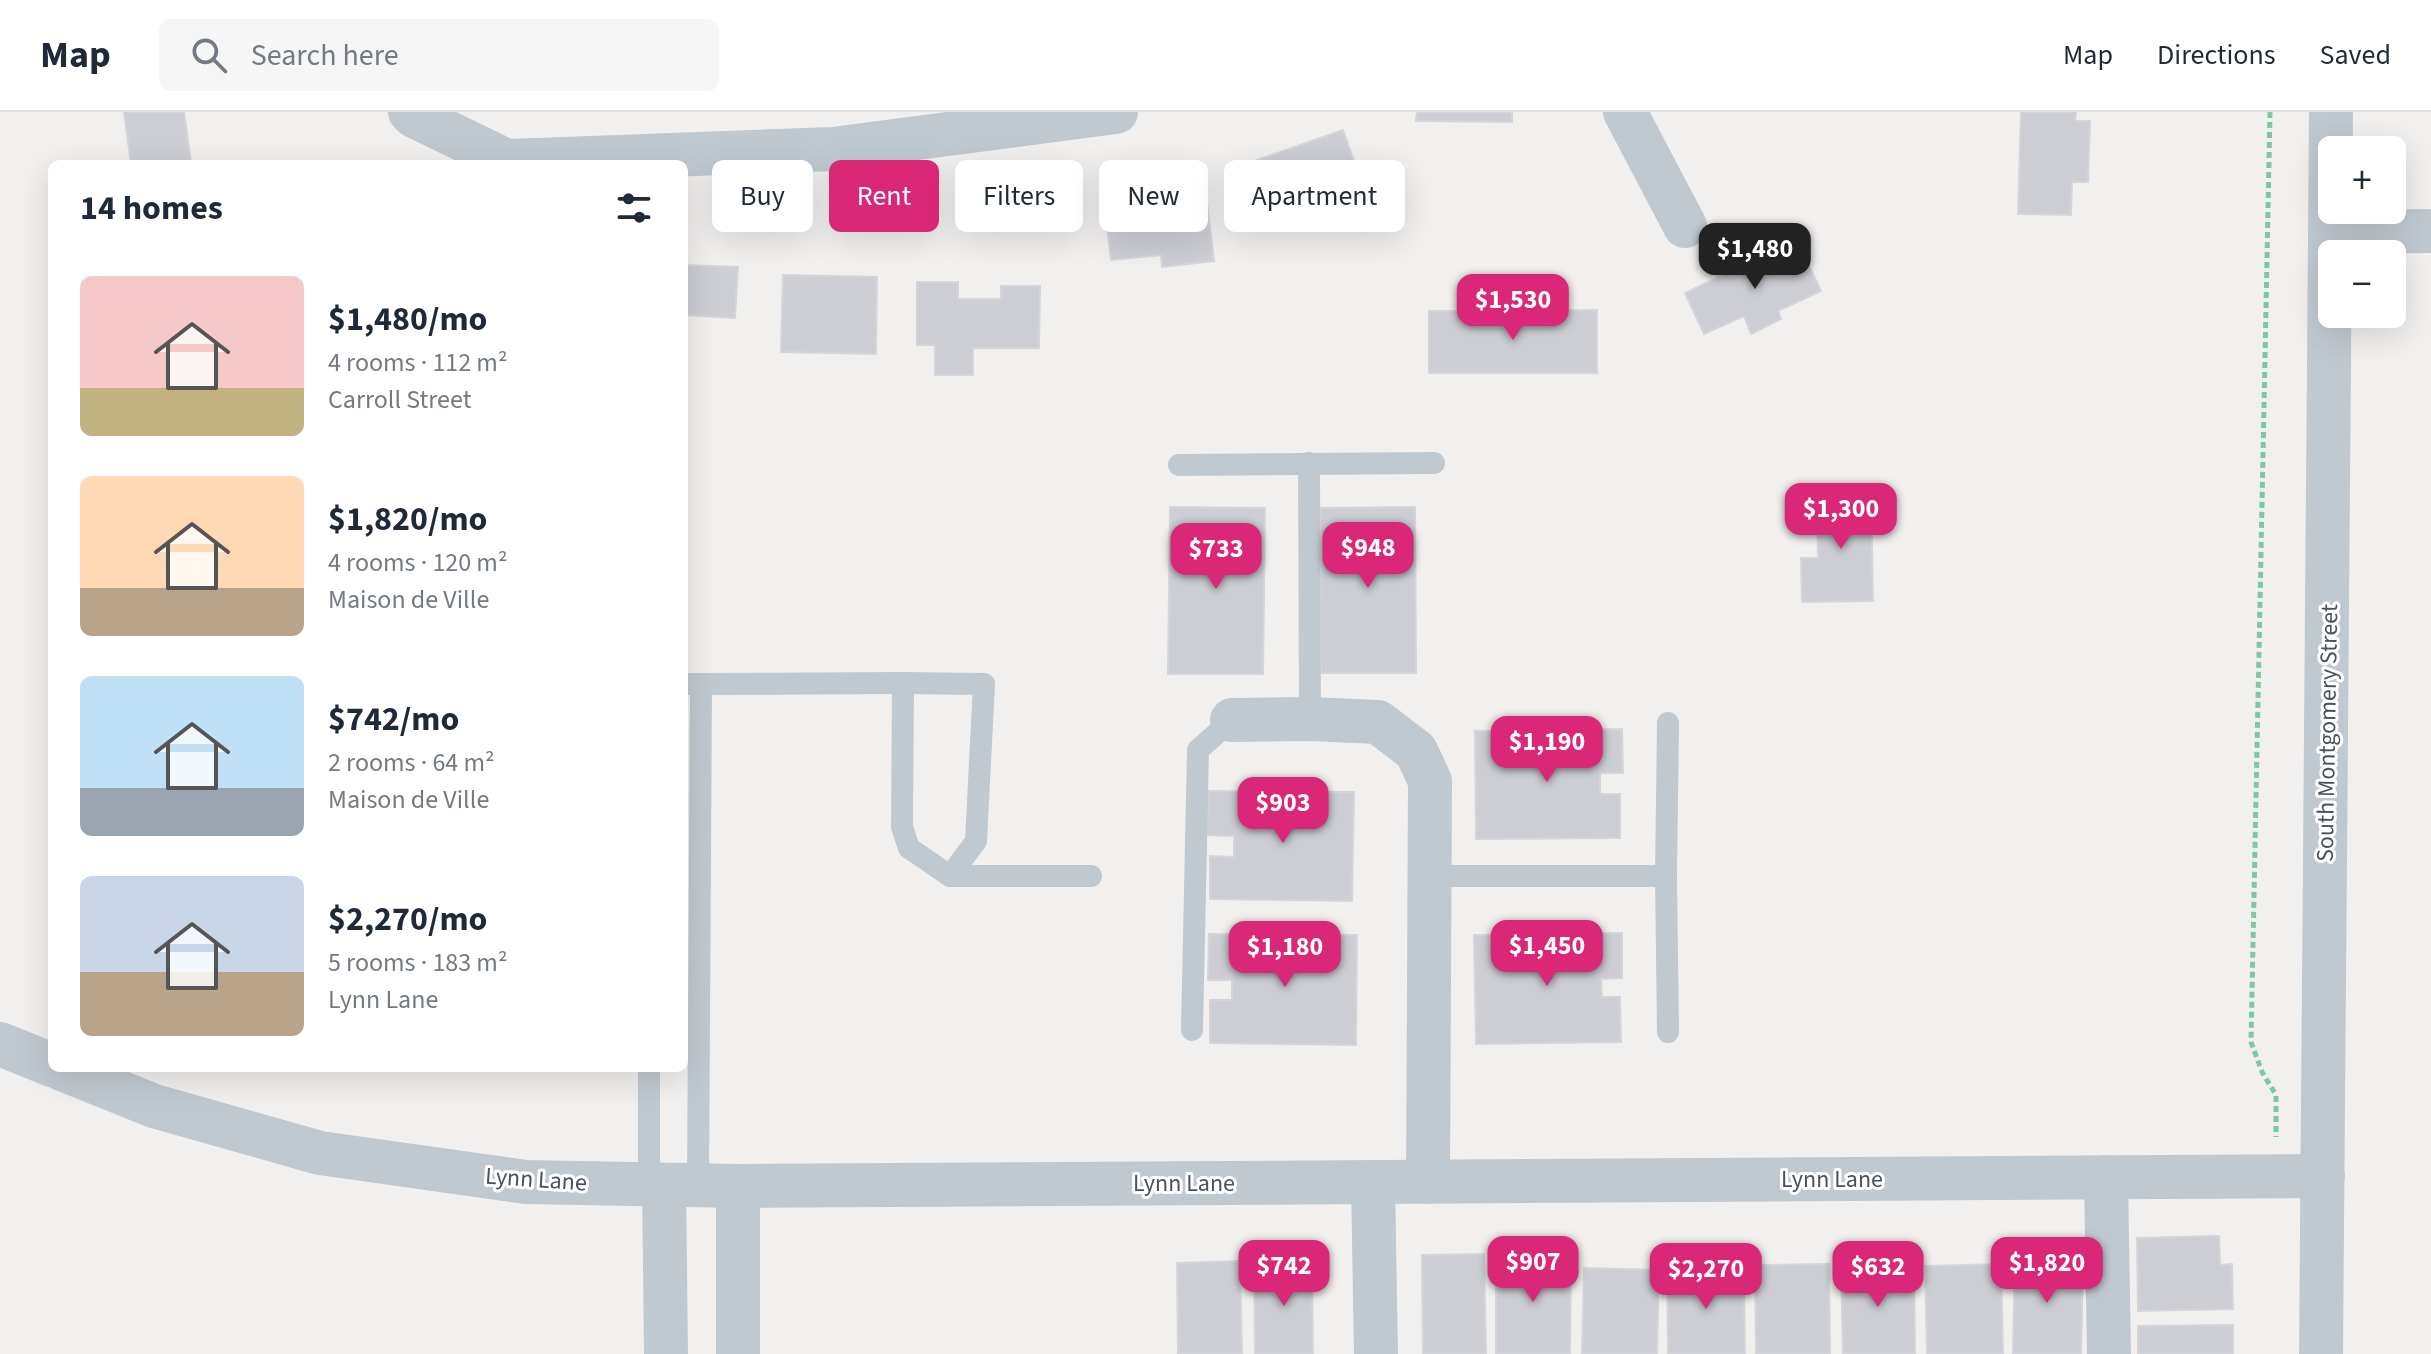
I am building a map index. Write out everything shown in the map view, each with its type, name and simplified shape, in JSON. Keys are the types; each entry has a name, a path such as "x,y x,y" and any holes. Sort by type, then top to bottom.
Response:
{"street":[{"path":"410,112 505,160"},
{"path":"534,160 833,149 1116,112"},
{"path":"1625,112 1685,226"},
{"name":"South Montgomery Street","path":"2321,1354 2331,112"},
{"path":"2332,232 2431,231"},
{"path":"1232,720 1378,722 1416,751 1430,781 1428,1182"},
{"path":"0,1044 48,1063"},
{"name":"Lynn Lane","path":"70,1072 154,1106 320,1153 526,1182 687,1186 2323,1176"},
{"path":"2106,1177 2109,1354"},
{"path":"1373,1182 1376,1354"},
{"path":"666,1354 687,1186"},
{"path":"687,1186 738,1354"}],"lane":[{"path":"1309,463 1310,719"},
{"path":"1179,465 1434,463"},
{"path":"903,683 902,827 909,848 950,876 1091,876"},
{"path":"687,1186 692,684 984,684 976,841 950,876"},
{"path":"1192,1030 1198,750 1232,720"},
{"path":"1668,723 1668,1032"},
{"path":"1429,876 1666,876"},
{"path":"650,1072 687,1186"}],"path":[{"path":"2270,112 2251,1042 2262,1072 2276,1095 2277,1176"}],"building":[{"path":"124,112 184,112 191,160 130,160"},
{"path":"1417,112 1512,112 1512,122 1416,121"},
{"path":"2021,112 2076,112 2075,121 2090,121 2088,182 2072,182 2071,215 2018,214"},
{"path":"1343,130 1354,160 1257,160"},
{"path":"1208,211 1214,261 1162,267 1161,255 1111,260 1108,232 1208,232"},
{"path":"1797,240 1821,291 1778,311 1781,319 1751,334 1744,316 1704,334 1685,293"},
{"path":"688,265 738,267 735,318 688,315"},
{"path":"783,275 877,277 876,354 781,352"},
{"path":"917,282 958,282 958,299 1001,299 1001,286 1040,286 1039,348 973,348 973,375 935,375 935,345 917,345"},
{"path":"1597,310 1597,373 1429,373 1429,311"},
{"path":"1871,493 1873,601 1802,602 1801,558 1818,558 1817,495"},
{"path":"1170,507 1265,508 1263,674 1168,674"},
{"path":"1415,507 1416,673 1321,673 1320,508"},
{"path":"1622,729 1623,773 1600,773 1600,794 1620,794 1620,838 1476,839 1475,731"},
{"path":"1208,791 1354,792 1352,901 1210,899 1210,856 1234,857 1234,836 1207,835"},
{"path":"1622,933 1622,978 1601,979 1602,997 1620,997 1621,1042 1476,1044 1474,935"},
{"path":"1209,934 1357,935 1356,1045 1210,1043 1210,1000 1232,1000 1232,980 1208,980"},
{"path":"2219,1236 2220,1265 2232,1264 2233,1309 2138,1311 2137,1238"},
{"path":"2015,1250 2043,1250 2043,1260 2083,1261 2081,1354 2013,1354"},
{"path":"1484,1254 1486,1354 1423,1354 1422,1255"},
{"path":"1496,1255 1571,1255 1570,1354 1496,1354"},
{"path":"1240,1261 1242,1354 1178,1354 1177,1263"},
{"path":"1312,1261 1313,1354 1255,1354 1254,1262"},
{"path":"1829,1264 1830,1354 1756,1354 1755,1265"},
{"path":"1914,1264 1915,1354 1843,1354 1841,1265"},
{"path":"2001,1264 2003,1354 1927,1354 1925,1266"},
{"path":"1744,1267 1745,1354 1668,1354 1667,1268"},
{"path":"1584,1268 1659,1270 1657,1354 1582,1354"},
{"path":"2233,1325 2233,1354 2138,1354 2138,1326"}]}
